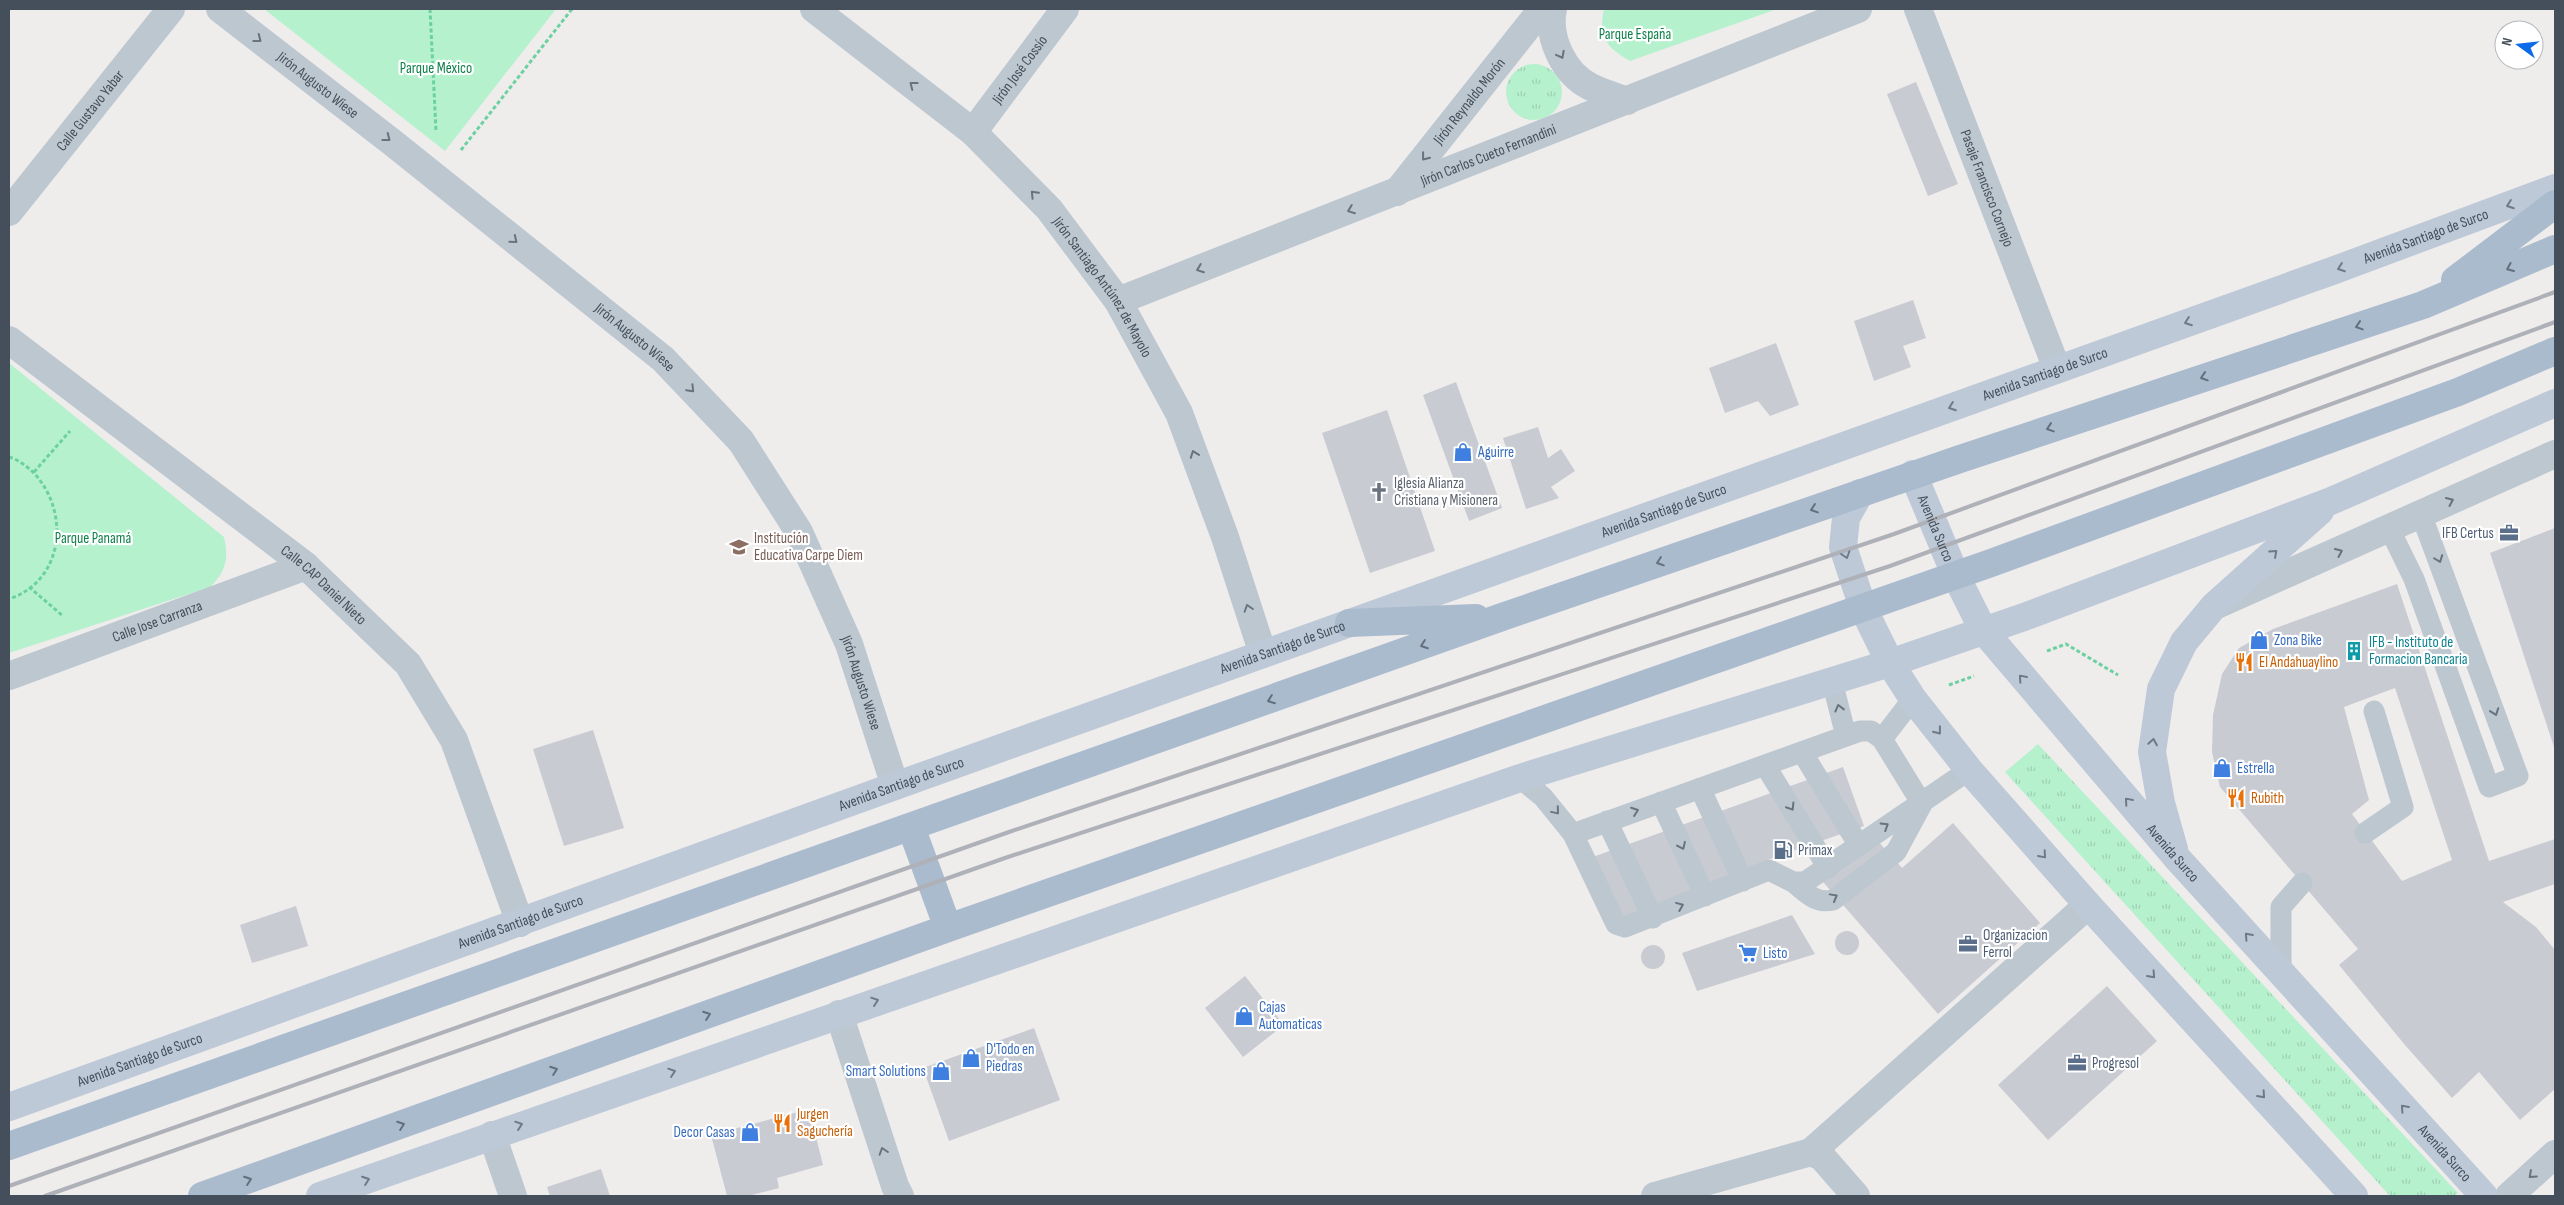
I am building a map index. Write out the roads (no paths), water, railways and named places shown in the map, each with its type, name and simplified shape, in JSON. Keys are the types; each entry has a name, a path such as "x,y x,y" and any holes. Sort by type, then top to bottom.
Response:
{"main road":[{"name":"Avenida Santiago de Surco","path":"9,1107 2555,188"},
{"path":"2423,305 2555,204"},
{"path":"12,1144 1502,617 1914,474 2423,305 2555,249"},
{"path":"202,1196 948,928 1863,608 2458,392 2555,351"},
{"path":"320,1196 1520,778 1890,663 1983,630 2024,618 2331,501 2555,403"},
{"name":"Avenida Surco","path":"1914,474 1955,574 1983,630 2176,857 2484,1196"},
{"path":"1860,493 1846,518 1843,547 1863,608 1890,663 1913,698 1969,770 2088,905 2354,1196"},
{"path":"2176,857 2161,803 2152,752 2161,689 2184,642 2214,606 2331,501"},
{"path":"1349,623 1502,617"},
{"path":"911,827 948,928"}],"street":[{"name":"Calle Gustavo Yabar","path":"9,212 171,9"},
{"name":"Jirón Augusto Wiese","path":"220,9 438,179 662,359 741,441 799,532 849,644 894,786"},
{"name":"Jirón Santiago Antúnez de Mayolo","path":"814,9 973,132 1049,209 1118,301 1179,413 1225,537 1263,654"},
{"name":"Jirón José Cossío","path":"973,132 1065,9"},
{"name":"Jirón Reynaldo Morón","path":"1397,193 1542,9"},
{"path":"1553,9 1551,19 1554,36 1560,56 1572,73 1589,86 1627,101"},
{"name":"Jirón Carlos Cueto Fernandini","path":"1118,301 1397,193 1858,9"},
{"name":"Pasaje Francisco Cornejo","path":"1918,9 2057,369"},
{"name":"Calle CAP Daniel Nieto","path":"9,340 306,566 408,664 449,731 520,923"},
{"path":"2214,606 2390,530 2555,454"},
{"name":"Calle Jose Carranza","path":"9,676 306,566"},
{"path":"1656,1196 1814,1153 2088,905"},
{"path":"839,1014 889,1168 900,1196"},
{"path":"492,1135 512,1196"},
{"path":"1814,1153 1825,1160 1856,1196"},
{"path":"2510,1196 2555,1154"}],"lane":[{"path":"2390,530 2414,579 2489,787 2518,776 2422,514"},
{"path":"1832,681 1846,736"},
{"path":"1882,739 1913,698"},
{"path":"2365,834 2403,807 2374,711"},
{"path":"1573,834 1860,730 1871,731 1882,739 1922,804"},
{"path":"1802,752 1858,844"},
{"path":"1765,765 1828,868"},
{"path":"1793,882 1805,882 1828,868 1858,844 1922,804 1969,770"},
{"path":"1520,778 1543,797 1573,834 1616,924 1625,928 1768,870 1793,882 1812,898 1823,902 1832,900 1896,852 1922,804"},
{"path":"1700,788 1743,881"},
{"path":"1661,802 1705,896"},
{"path":"1607,821 1653,918"},
{"path":"2281,973 2281,907 2302,883"}],"railway":[{"path":"9,1186 1009,832 1894,534 2555,292"},
{"path":"45,1196 1005,858 1890,566 2555,322"}],"place":[{"name":"Aguirre","path":"1463,452"},
{"name":"Iglesia Alianza Cristiana y Misionera","path":"1379,492"},
{"name":"IFB Certus","path":"2509,533"},
{"name":"Institución Educativa Carpe Diem","path":"739,547"},
{"name":"Zona Bike","path":"2259,640"},
{"name":"IFB - Instituto de Formacion Bancaria","path":"2354,651"},
{"name":"El Andahuaylino","path":"2244,662"},
{"name":"Estrella","path":"2222,768"},
{"name":"Rubith","path":"2236,798"},
{"name":"Primax","path":"1783,850"},
{"name":"Organizacion Ferrol","path":"1968,944"},
{"name":"Listo","path":"1748,953"},
{"name":"Cajas Automaticas","path":"1244,1016"},
{"name":"D'Todo en Piedras","path":"971,1058"},
{"name":"Progresol","path":"2077,1063"},
{"name":"Smart Solutions","path":"941,1071"},
{"name":"Jurgen Saguchería","path":"782,1123"},
{"name":"Decor Casas","path":"750,1132"}],"park label":[{"name":"Parque España","path":"1635,34"},
{"name":"Parque México","path":"436,68"},
{"name":"Parque Panamá","path":"93,538"}]}
